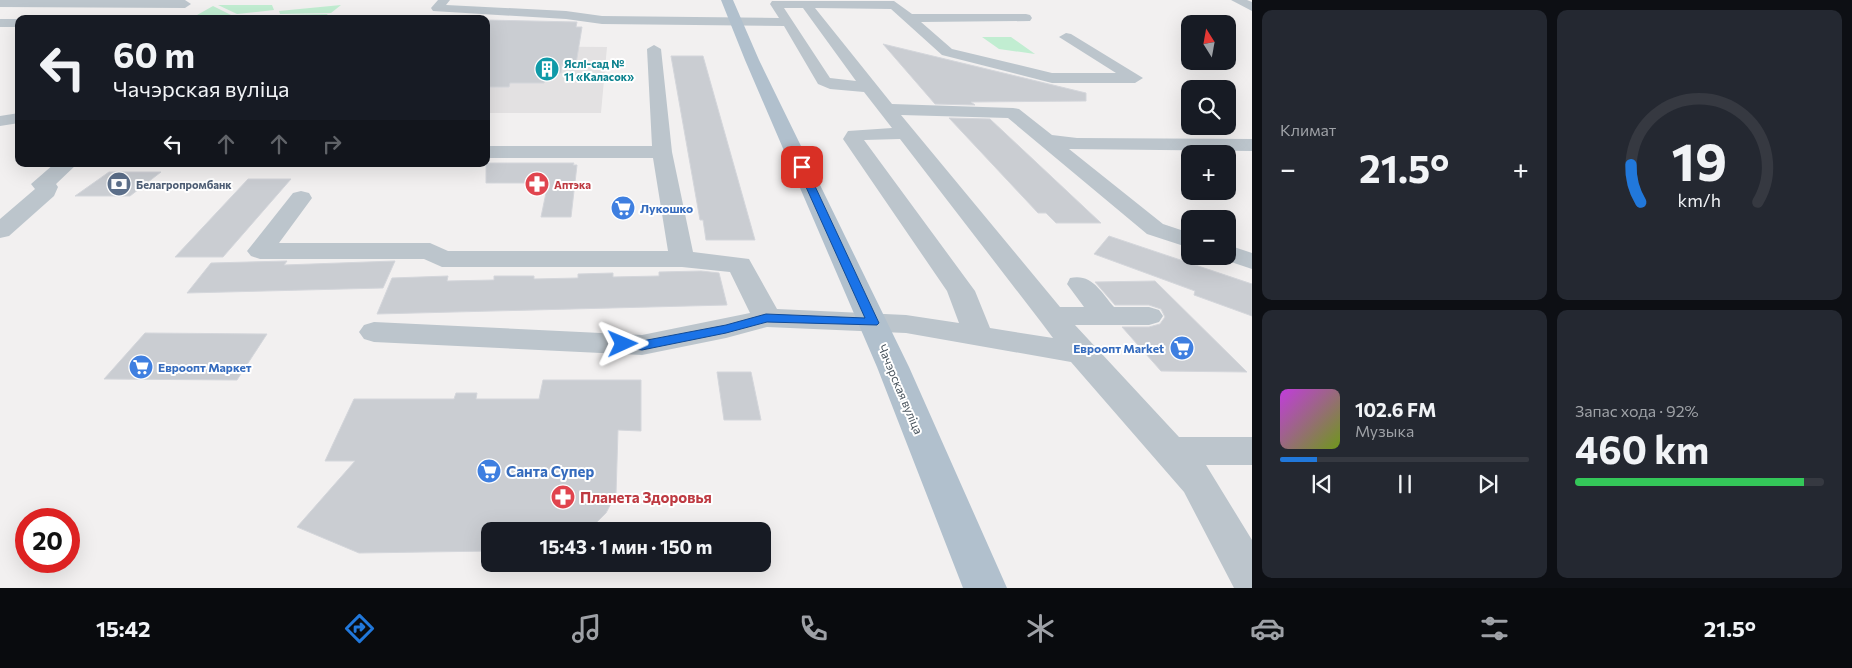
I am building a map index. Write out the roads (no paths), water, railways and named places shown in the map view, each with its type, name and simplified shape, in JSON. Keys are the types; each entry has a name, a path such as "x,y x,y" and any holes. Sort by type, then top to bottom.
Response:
{"main road":[{"name":"Чачэрская вуліца","path":"731,11 873,323 985,588"}],"street":[{"path":"0,3 144,0"},
{"path":"444,0 437,8 649,21 731,11 788,22"},
{"path":"1237,0 1252,7"},
{"path":"103,2 185,4"},
{"path":"804,2 905,133 1081,354 1197,481 1252,578"},
{"path":"869,87 842,86 824,81 776,4 804,2 894,5 947,52 1052,78 1135,78 1066,37"},
{"path":"0,13 25,3"},
{"path":"649,7 649,21"},
{"path":"909,18 1026,18"},
{"path":"0,23 15,23"},
{"path":"654,48 662,152 682,259"},
{"path":"887,109 1013,113 1155,229 1181,237"},
{"path":"0,122 15,119"},
{"path":"905,133 855,135 853,139 961,290 980,337"},
{"path":"1046,140 1076,144 1252,145"},
{"path":"490,152 662,152"},
{"path":"0,231 46,191 47,186 42,184 64,167"},
{"path":"301,198 260,251 430,251 442,259 682,259 740,265 766,318"},
{"path":"1236,256 1252,261"},
{"path":"1080,284 1106,316"},
{"path":"1051,316 1149,316"},
{"path":"374,332 642,346 726,329 766,318 906,324 1081,354"},
{"path":"1169,451 1252,451"}],"place":[{"name":"Яслі-сад № 11 «Каласок»","path":"547,69"},
{"name":"Белагропромбанк","path":"119,184"},
{"name":"Аптэка","path":"537,184"},
{"name":"Лукошко","path":"623,208"},
{"name":"Евроопт Market","path":"1182,348"},
{"name":"Евроопт Маркет","path":"141,367"},
{"name":"Санта Супер","path":"489,471"},
{"name":"Планета Здоровья","path":"563,497"}]}
